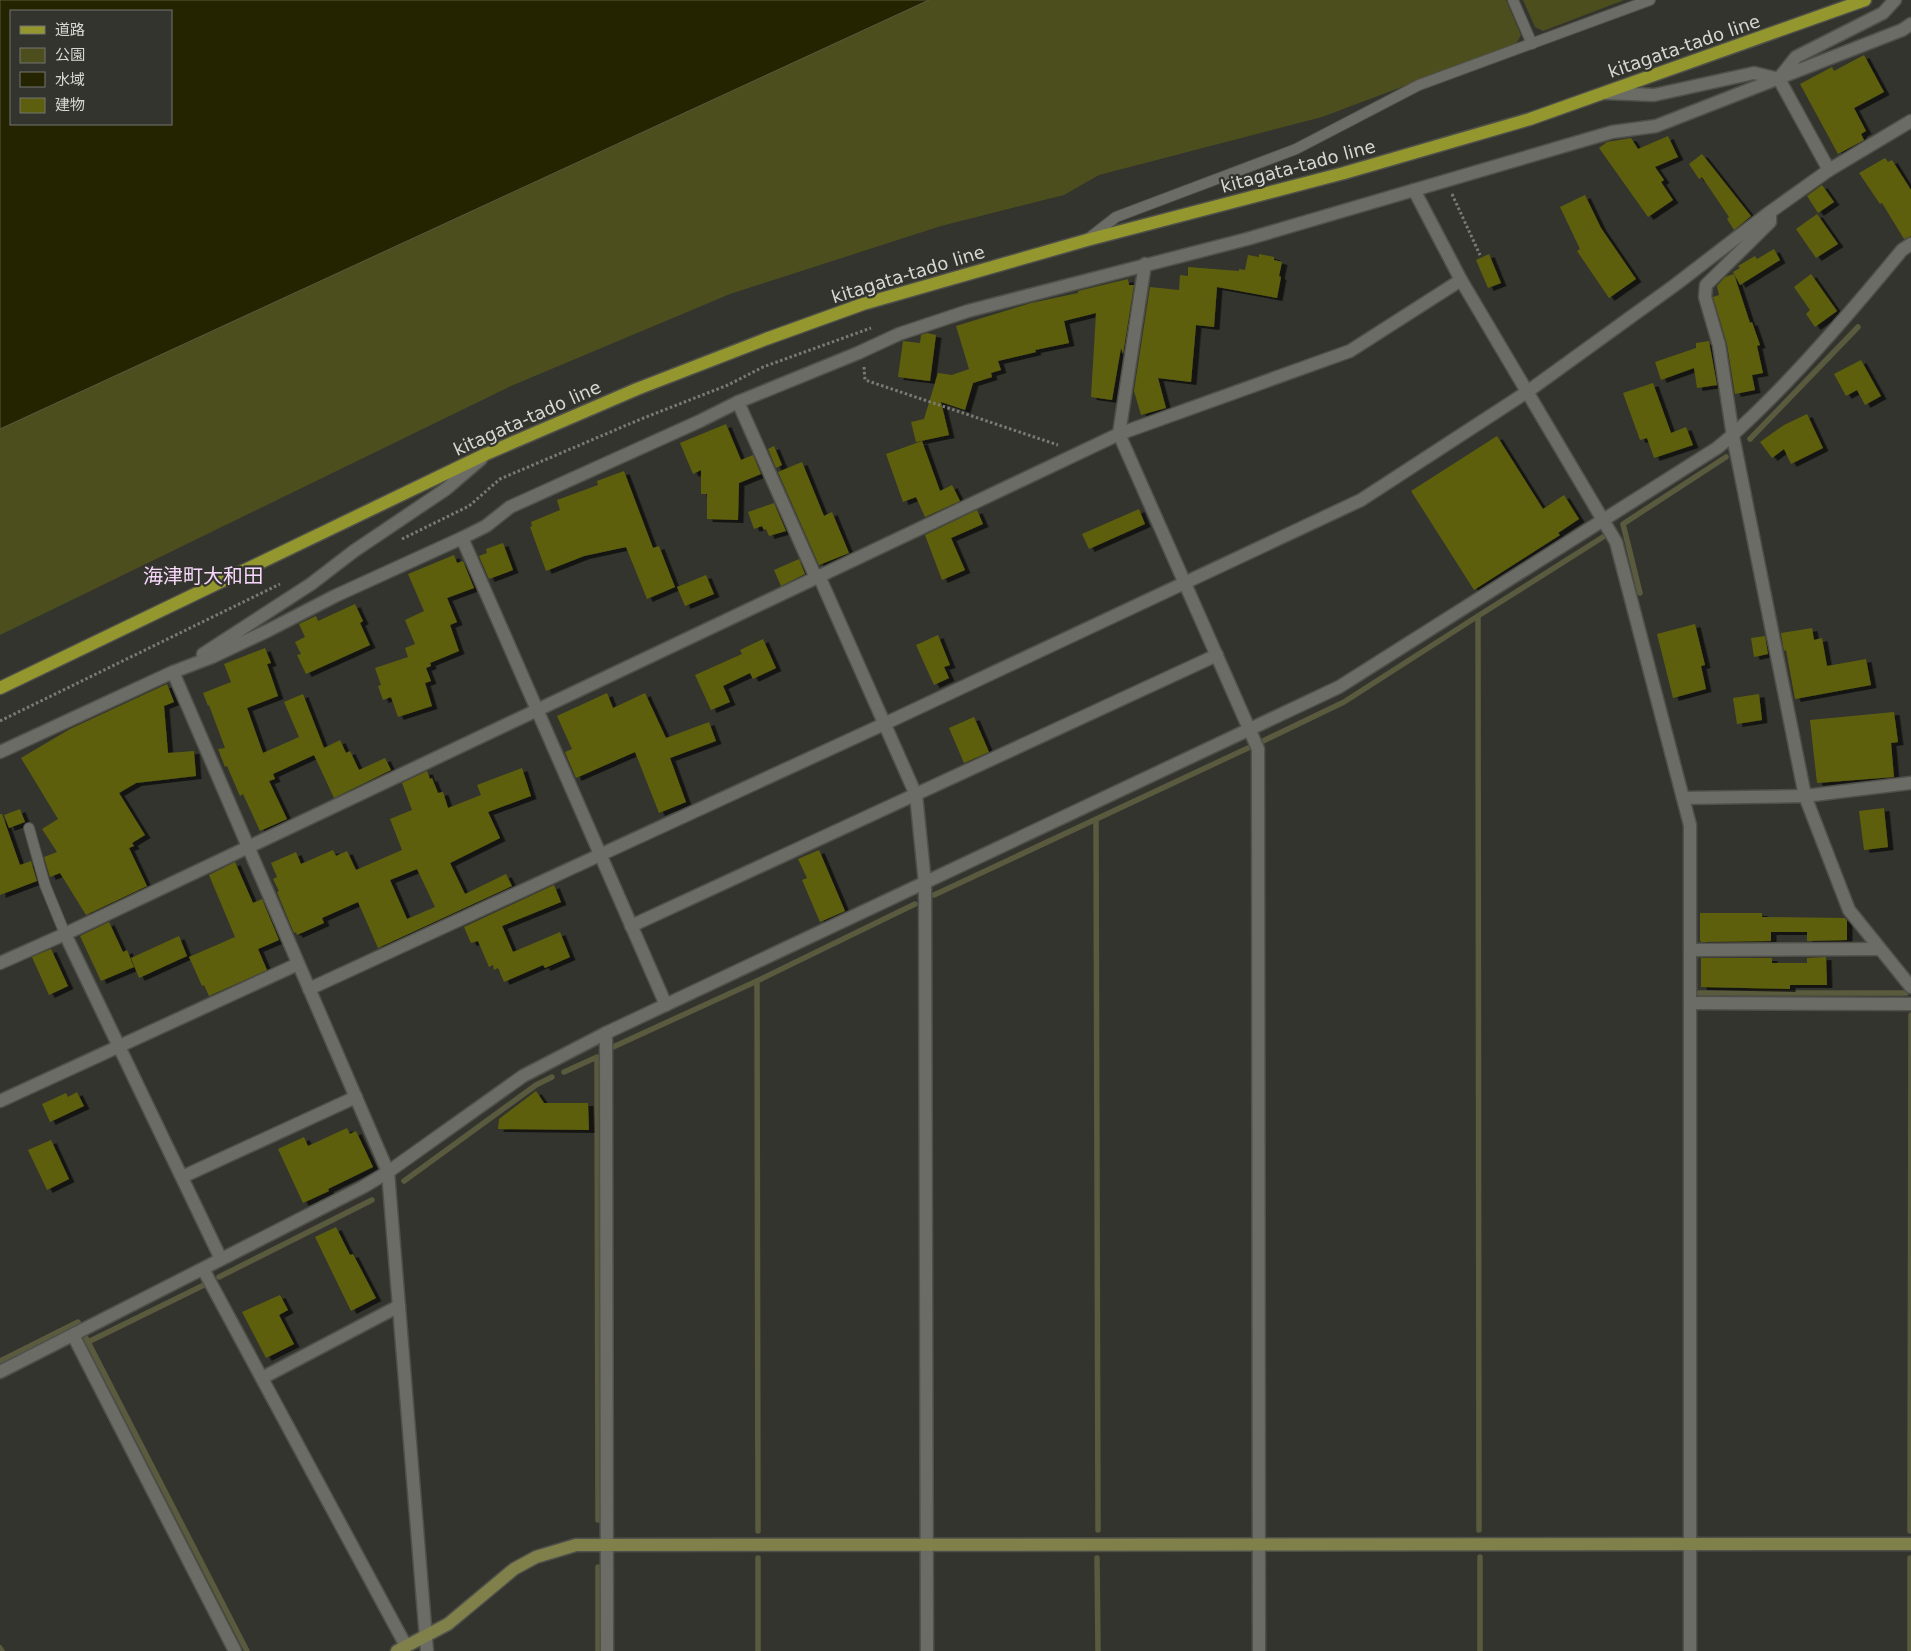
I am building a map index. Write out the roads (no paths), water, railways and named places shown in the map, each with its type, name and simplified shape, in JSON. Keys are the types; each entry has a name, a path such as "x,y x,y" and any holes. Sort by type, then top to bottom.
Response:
{"main road":[{"name":"kitagata-tado line","path":"0,688 486,454 637,389 810,323 863,304 1086,240 1344,174 1530,119 1865,0"}],"street":[{"path":"1779,79 1796,57 1883,13 1895,0"},
{"path":"0,752 173,672 212,657 268,631 335,596 462,538 486,526 510,507 738,402 858,353 899,334 968,310 1247,239 1612,132 1656,126 1902,30 1911,24"},
{"path":"1605,93 1654,95 1754,73 1779,79 1829,170"},
{"path":"309,989 884,724 1361,500 1527,392 1829,170 1911,121"},
{"path":"1414,190 1461,280 1616,542 1690,825 1690,1651"},
{"path":"1770,212 1770,222 1706,285 1705,297 1719,345 1733,436 1805,796 1849,910 1911,987"},
{"path":"0,1372 388,1172 523,1076 606,1033 1250,731 1339,687 1717,448 1733,436 1826,340 1902,250 1911,244"},
{"path":"1145,264 1119,434 1258,749 1259,1651"},
{"path":"0,963 65,934 1119,434 1350,352 1461,280"},
{"path":"738,402 916,795 925,883 927,1651"},
{"path":"173,672 311,584 354,551 446,489 486,454"},
{"path":"462,538 666,1005"},
{"path":"631,926 1217,655"},
{"path":"173,672 388,1172 427,1651"},
{"path":"1683,798 1805,796 1911,783"},
{"path":"65,934 222,1259"},
{"path":"1690,950 1880,949"},
{"path":"0,1102 298,964"},
{"path":"1690,1003 1911,1004"},
{"path":"606,1033 607,1651"},
{"path":"182,1177 356,1097"},
{"path":"203,1268 262,1378 401,1649 448,1624 514,1569 536,1557 576,1545 1911,1544"},
{"path":"262,1378 399,1306"},
{"path":"73,1335 235,1651"}],"lane":[{"path":"1513,0 1532,44"},
{"path":"1086,240 1116,217 1296,149 1419,85 1650,0"},
{"path":"29,828 45,886 65,934"}],"water":[{"path":"0,0 929,0 0,429"}],"waterway":[{"path":"1750,439 1858,327"},
{"path":"1640,593 1623,524 1726,457"},
{"path":"1479,1530 1478,616 1603,537"},
{"path":"1263,741 1344,702 1478,616"},
{"path":"934,895 1248,748"},
{"path":"1096,820 1098,1530"},
{"path":"613,1047 757,981 915,904"},
{"path":"757,981 758,1531"},
{"path":"1699,993 1906,993"},
{"path":"1910,1531 1911,1015"},
{"path":"564,1072 597,1057 598,1520"},
{"path":"404,1181 536,1085 552,1077"},
{"path":"219,1277 372,1200"},
{"path":"88,1342 204,1285"},
{"path":"0,1361 78,1322 79,1324"},
{"path":"86,1338 247,1651"},
{"path":"1480,1557 1480,1651"},
{"path":"758,1558 758,1651"},
{"path":"1097,1558 1098,1651"},
{"path":"1910,1558 1910,1651"},
{"path":"598,1567 598,1651"}],"district":[{"name":"海津町大和田","path":"203,576"}]}
